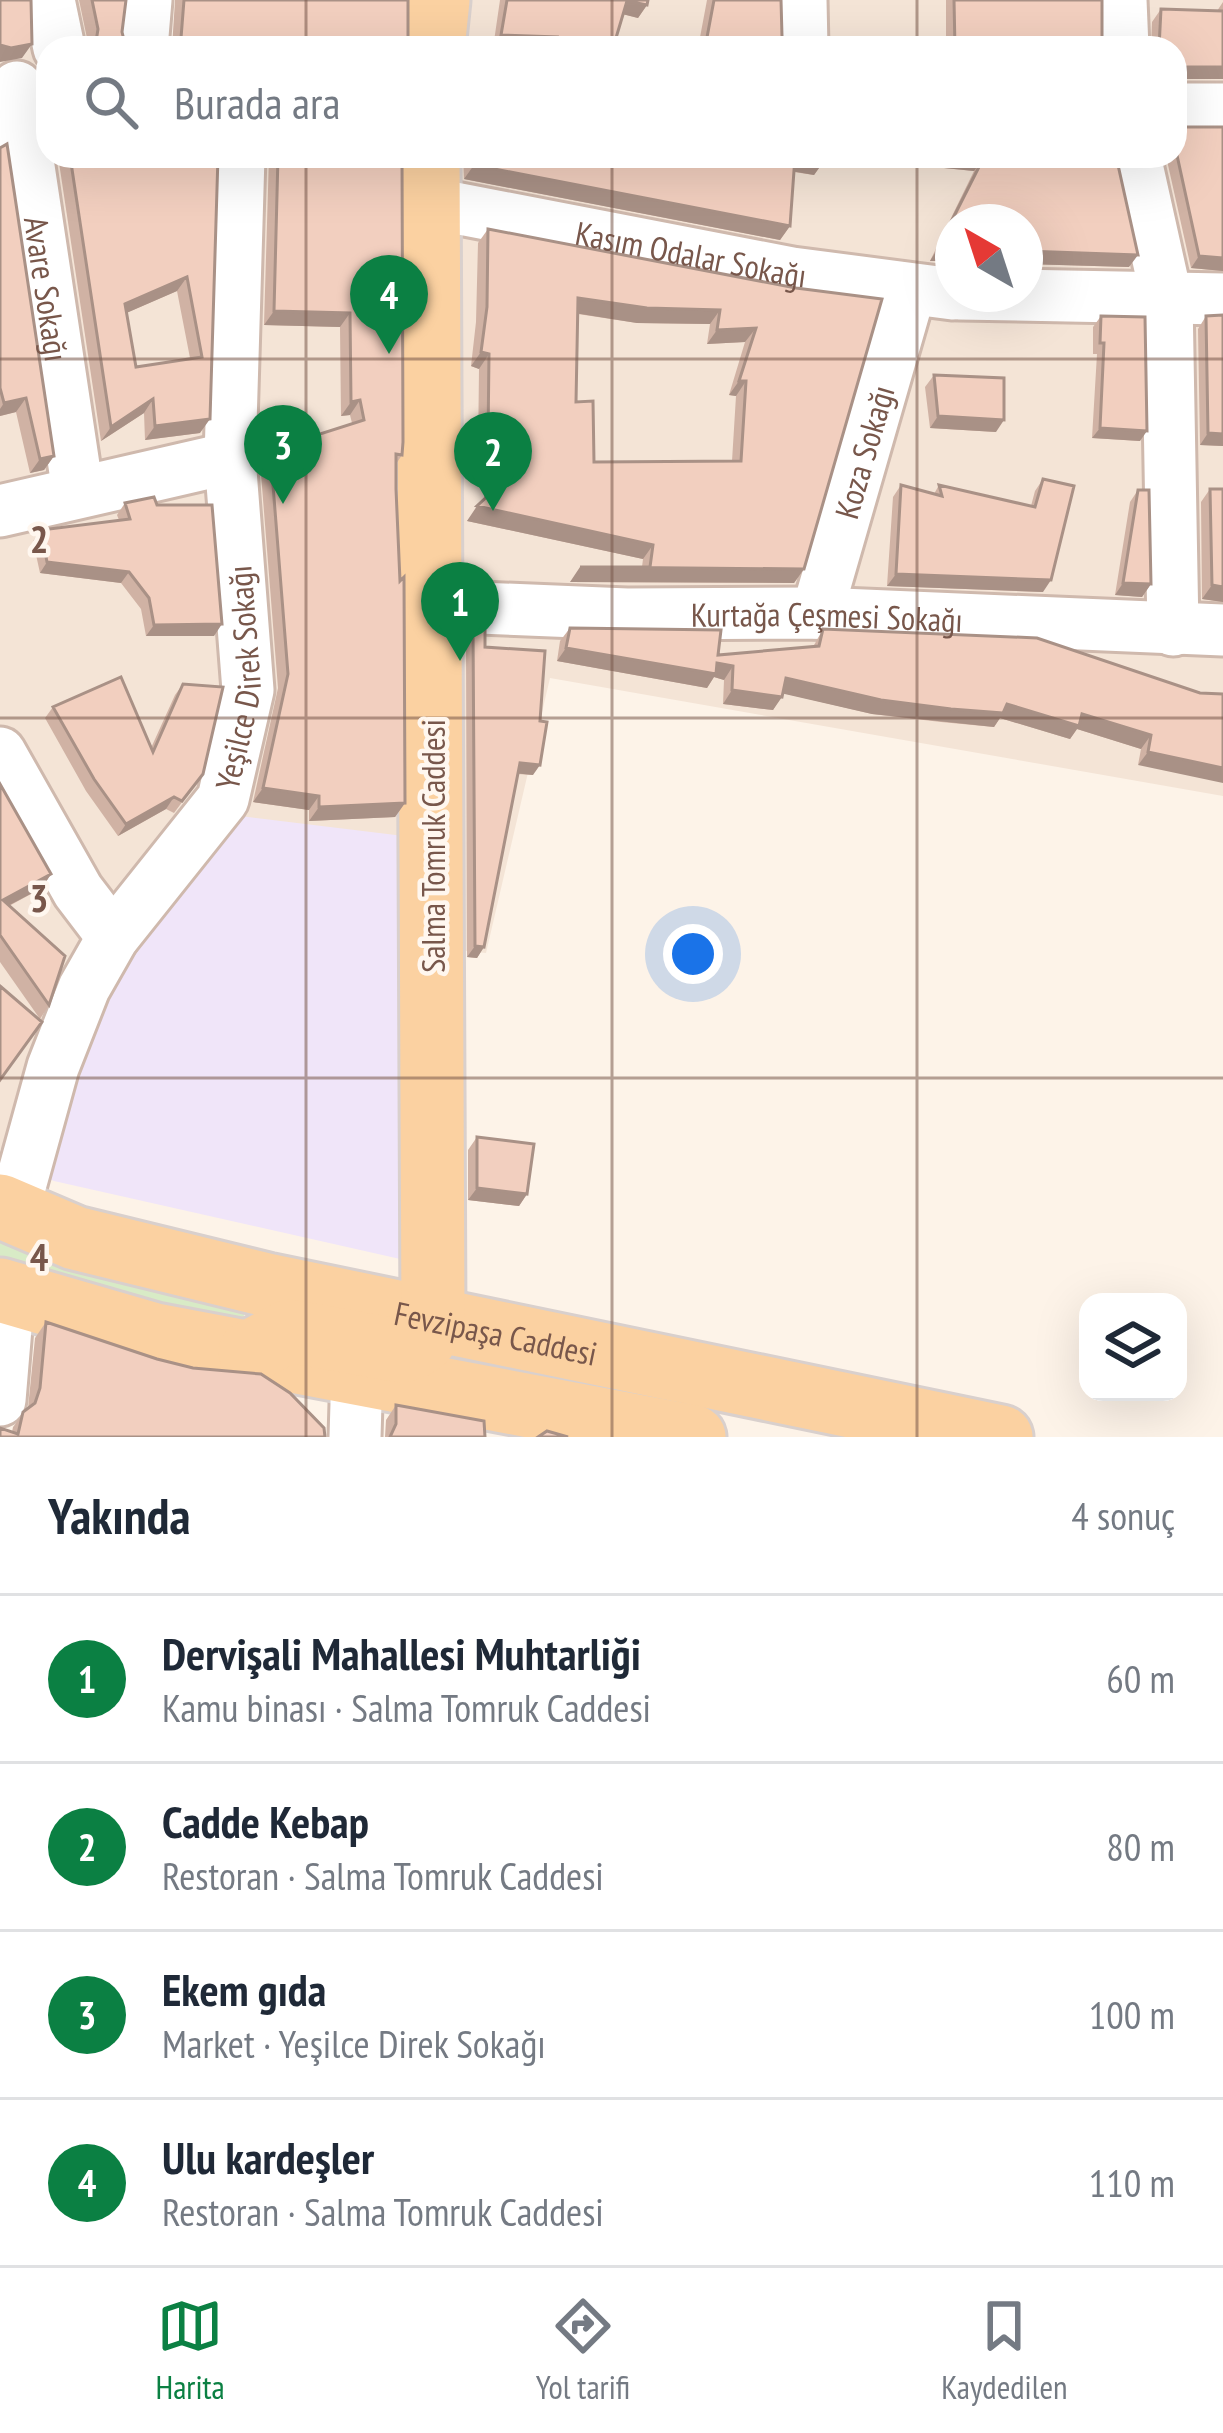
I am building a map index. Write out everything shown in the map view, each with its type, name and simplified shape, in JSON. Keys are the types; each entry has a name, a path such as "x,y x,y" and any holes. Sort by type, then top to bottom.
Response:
{"main road":[{"path":"435,36 438,0"},
{"name":"Salma Tomruk Caddesi","path":"429,179 434,1321"},
{"name":"Fevzipaşa Caddesi","path":"8,1196 76,1238 128,1252 434,1321 1000,1437"},
{"name":"Fevzipaşa Caddesi","path":"4,1291 155,1335 357,1370 485,1417 694,1437"},
{"path":"250,1352 289,1331 401,1351 418,1347 430,1336 434,1321"}],"street":[{"path":"49,0 56,36"},
{"path":"143,36 146,0"},
{"path":"801,0 802,36"},
{"path":"1121,0 1122,36"},
{"name":"Avare Sokağı","path":"22,85 78,492"},
{"path":"1187,109 1223,109"},
{"name":"Yeşilce Direk Sokağı","path":"8,1196 84,988 113,937 223,799 248,690 230,458 239,168"},
{"path":"1138,168 1167,299 1173,630"},
{"name":"Kasım Odalar Sokağı","path":"429,179 792,273 935,292"},
{"name":"Kasım Odalar Sokağı","path":"1043,296 1223,298"},
{"name":"Koza Sokağı","path":"817,613 935,308"},
{"path":"0,511 230,458"},
{"name":"Kurtağa Çeşmesi Sokağı","path":"430,606 627,614 817,613 1223,629"},
{"path":"0,753 78,891 113,937"},
{"path":"0,1400 4,1291"},
{"path":"355,1437 357,1370"}],"shaded area":[{"path":"0,0 156,0 153,36 36,36 36,168 415,168 412,837 35,1173 0,1149"},
{"path":"469,0 1223,0 1223,607 454,593 451,304 459,168 1187,168 1187,36 467,36"},
{"path":"805,632 1223,639 1223,796 550,678 486,953 441,948 449,633"},
{"path":"232,815 412,837 409,1261 35,1173 111,957"}],"green space":[{"path":"0,1236 247,1302 241,1328 0,1259"}],"building":[{"path":"0,0 31,0 32,44 0,45"},
{"path":"92,0 126,0 123,36 97,36"},
{"path":"184,0 408,0 408,36 181,36"},
{"path":"507,0 648,0 647,5 627,1 617,36 501,35"},
{"path":"714,0 781,0 782,36 707,36"},
{"path":"954,0 1102,0 1102,36 955,36"},
{"path":"1161,9 1223,11 1223,67 1187,67 1187,36 1160,36"},
{"path":"1187,127 1223,127 1223,258 1199,256 1180,168 1187,168"},
{"path":"7,144 54,456 40,459 26,398 4,403 0,388 0,148"},
{"path":"72,168 218,168 210,419 155,426 153,399 111,427","holes":["187,277 202,357 136,367 125,304"]},
{"path":"278,168 402,168 403,442 402,455 396,454 396,489 400,581 404,577 405,803 319,807 319,796 263,788 288,674 271,460 279,459 279,447 364,420 360,400 351,402 350,313 274,311"},
{"path":"490,168 794,168 790,226"},
{"path":"978,168 1119,168 1138,255 1043,252 1043,204 960,204"},
{"path":"488,229 796,288 882,299 804,569 580,567 650,567 653,545 477,506 494,490 494,438 488,438 489,354 481,352","holes":["578,298 647,308 720,310 717,330 756,328 739,381 746,381 741,461 594,462 593,401 576,402"]},
{"path":"1223,315 1223,434 1208,433 1206,316"},
{"path":"1101,316 1145,317 1147,431 1100,428"},
{"path":"934,375 1004,378 1004,420 938,416"},
{"path":"1043,479 1074,486 1051,580 896,574 901,485 942,496 939,485 1035,507"},
{"path":"1210,489 1223,489 1223,587 1212,585"},
{"path":"1138,490 1149,490 1151,584 1123,583"},
{"path":"154,497 157,505 212,505 222,624 154,625 149,598 129,572 47,562 41,530 130,519 125,503"},
{"path":"473,627 485,628 485,647 545,651 540,721 547,722 540,765 520,763 484,947 475,946"},
{"path":"570,628 721,630 718,655 819,646 823,629 1037,638 1200,693 1223,694 1223,768 1148,752 1151,735 1082,714 1079,726 1007,704 1003,713 951,709 881,700 786,678 782,697 732,690 733,666 717,663 716,674 566,648"},
{"path":"121,677 153,752 183,684 223,687 203,774 182,801 174,797 126,824 53,707"},
{"path":"0,784 51,874 3,900 65,956 49,1005 0,935"},
{"path":"0,986 42,1022 0,1080"},
{"path":"477,1137 534,1144 527,1194 477,1188"},
{"path":"46,1322 193,1368 261,1374 290,1393 324,1428 325,1437 0,1437 0,1428 18,1434 23,1412 35,1403"},
{"path":"396,1405 484,1421 485,1437 390,1437"}],"place":[{"name":"Ulu kardeşler","path":"389,354"},
{"name":"Ekem gıda","path":"283,504"},
{"name":"Cadde Kebap","path":"493,511"},
{"name":"Dervişali Mahallesi Muhtarliği","path":"460,661"}]}
